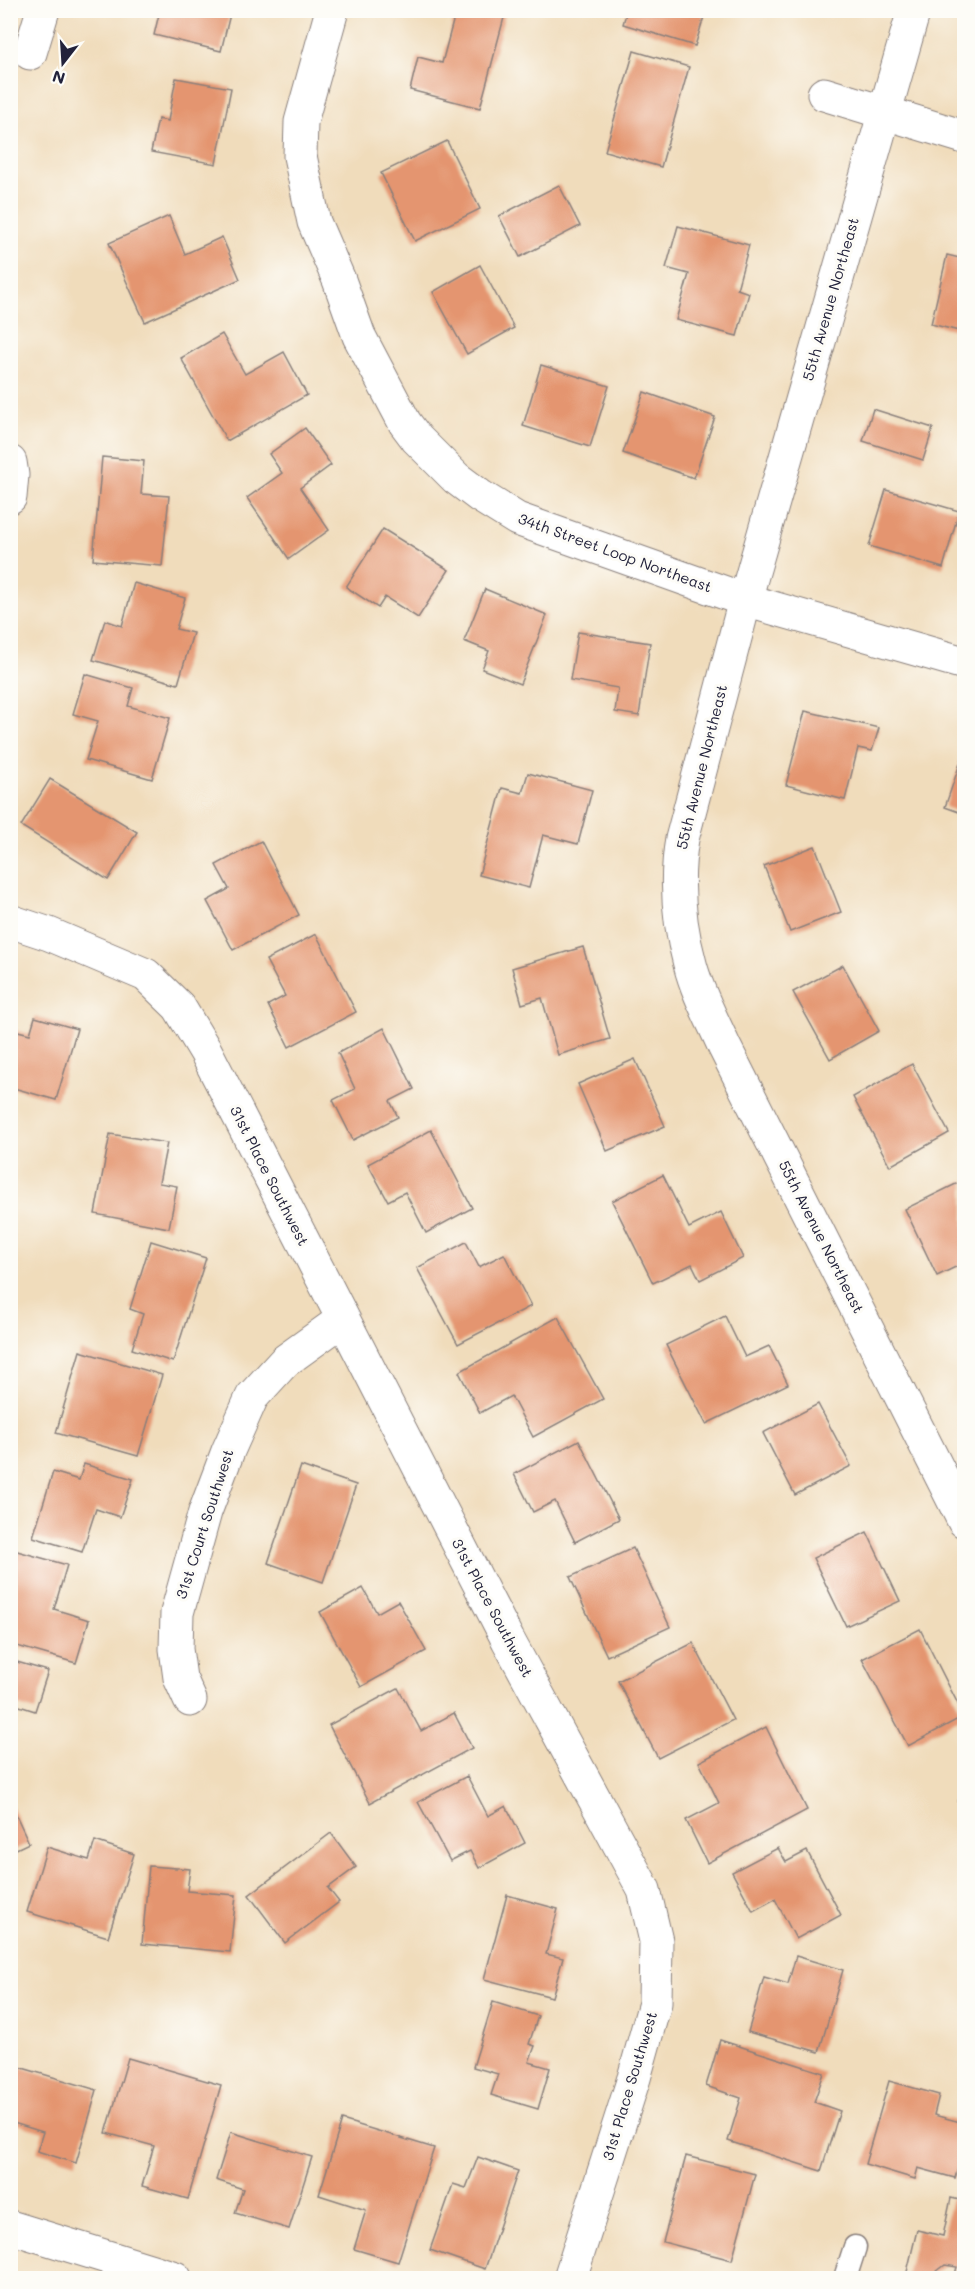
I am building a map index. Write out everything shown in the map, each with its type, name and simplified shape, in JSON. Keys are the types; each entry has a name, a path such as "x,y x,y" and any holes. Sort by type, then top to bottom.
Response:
{"street":[{"path":"30,53 43,10"},
{"name":"34th Street Loop Northeast","path":"332,10 301,122 300,156 314,222 339,280 359,336 405,423 417,438 456,478 517,519 745,600 964,663"},
{"name":"55th Avenue Northeast","path":"914,10 745,600 682,839 678,862 680,914 690,965 729,1056 964,1521"},
{"path":"824,94 964,138"},
{"path":"10,462 12,475 10,496"},
{"name":"31st Place Southwest","path":"10,921 49,934 146,975 179,1007 206,1052 508,1640 644,1890 656,1941 655,2003 634,2078 570,2278"},
{"name":"31st Court Southwest","path":"190,1700 180,1678 176,1649 177,1613 205,1512 228,1451 252,1397 285,1361 342,1320"},
{"path":"10,2227 175,2278"}],"lane":[{"path":"845,2278 855,2247"}],"building":[{"path":"160,10 231,10 221,51 154,35"},
{"path":"456,10 506,10 480,108 410,90 418,57 442,63"},
{"path":"627,10 706,10 695,46 623,24"},
{"path":"634,51 689,67 661,167 605,151"},
{"path":"176,78 231,88 216,164 151,152 158,119 168,121"},
{"path":"447,141 480,209 415,241 381,173"},
{"path":"559,185 580,226 520,257 499,216"},
{"path":"169,216 185,254 222,237 240,279 145,322 109,243"},
{"path":"678,226 749,245 737,289 749,293 737,336 676,320 689,274 666,268"},
{"path":"947,255 964,259 964,306 959,331 931,324"},
{"path":"480,265 514,328 467,354 433,292"},
{"path":"222,334 245,374 284,352 307,395 227,441 181,358"},
{"path":"541,365 609,386 590,447 523,426"},
{"path":"644,392 715,417 694,478 623,453"},
{"path":"873,409 933,428 923,460 863,441"},
{"path":"305,428 331,465 300,488 329,530 289,559 247,498 282,473 269,454"},
{"path":"102,457 144,461 141,494 169,496 162,566 93,560"},
{"path":"886,490 959,511 943,568 869,546"},
{"path":"383,529 449,570 418,618 385,597 378,608 346,587"},
{"path":"134,583 185,598 176,629 193,633 178,684 93,660 105,620 122,626"},
{"path":"485,589 547,615 520,684 482,669 489,651 464,641"},
{"path":"578,632 650,643 639,716 615,712 618,688 570,680"},
{"path":"85,674 133,688 128,706 170,718 152,779 86,760 98,721 73,714"},
{"path":"805,711 879,728 872,751 858,748 845,800 786,785"},
{"path":"964,752 964,814 945,807"},
{"path":"528,773 592,790 578,844 543,835 529,888 479,875 502,788 522,793"},
{"path":"50,779 137,832 108,880 21,826"},
{"path":"261,841 299,915 233,950 207,901 229,889 216,865"},
{"path":"815,846 841,912 790,932 764,866"},
{"path":"316,934 356,1012 289,1047 268,1005 285,996 266,960"},
{"path":"583,947 610,1039 558,1055 542,998 522,1004 512,968"},
{"path":"843,965 879,1031 830,1059 793,992"},
{"path":"35,1017 77,1029 56,1100 10,1087 10,1029 30,1034"},
{"path":"384,1028 414,1089 390,1101 398,1117 353,1140 333,1100 355,1089 338,1053"},
{"path":"635,1059 665,1126 607,1151 578,1084"},
{"path":"912,1064 949,1133 890,1166 853,1097"},
{"path":"431,1130 472,1208 426,1233 405,1192 388,1201 368,1164"},
{"path":"110,1134 167,1143 159,1183 177,1186 169,1228 95,1214"},
{"path":"663,1175 689,1228 721,1212 743,1258 700,1280 692,1264 653,1283 612,1201"},
{"path":"964,1180 964,1263 937,1276 905,1209"},
{"path":"151,1241 206,1258 173,1362 132,1349 143,1314 130,1309"},
{"path":"466,1242 479,1267 504,1254 531,1306 458,1344 417,1268"},
{"path":"725,1316 745,1357 769,1346 788,1384 706,1424 666,1345"},
{"path":"558,1317 603,1399 533,1437 511,1396 480,1413 459,1372"},
{"path":"80,1351 162,1375 138,1456 56,1433"},
{"path":"818,1404 851,1466 795,1495 763,1433"},
{"path":"579,1440 619,1519 575,1542 555,1501 533,1512 514,1474"},
{"path":"84,1464 133,1479 120,1517 96,1509 82,1552 33,1537 53,1472 79,1480"},
{"path":"301,1466 356,1485 323,1582 268,1563"},
{"path":"867,1532 900,1601 846,1626 813,1558"},
{"path":"633,1548 670,1627 607,1656 570,1577"},
{"path":"10,1549 67,1565 54,1609 89,1620 76,1663 10,1644"},
{"path":"363,1588 377,1613 398,1601 426,1651 361,1687 320,1612"},
{"path":"920,1629 964,1716 908,1746 862,1659"},
{"path":"693,1643 733,1720 658,1758 618,1681"},
{"path":"10,1660 48,1671 35,1711 10,1703"},
{"path":"398,1688 421,1731 454,1713 472,1748 370,1803 329,1725"},
{"path":"766,1727 807,1810 707,1863 686,1820 719,1803 699,1762"},
{"path":"467,1776 488,1816 506,1806 525,1843 479,1868 470,1851 450,1861 418,1802"},
{"path":"964,1797 964,1815 957,1801"},
{"path":"10,1802 29,1843 10,1852"},
{"path":"331,1833 356,1867 328,1888 339,1902 285,1943 249,1895"},
{"path":"95,1841 134,1854 108,1937 27,1912 47,1847 89,1860"},
{"path":"778,1848 786,1862 807,1851 841,1915 796,1939 775,1899 753,1911 732,1872"},
{"path":"149,1866 190,1869 187,1891 236,1895 230,1952 142,1944"},
{"path":"507,1895 558,1909 546,1954 563,1958 552,1997 484,1979"},
{"path":"796,1956 843,1970 819,2052 748,2032 764,1977 788,1984"},
{"path":"493,2002 538,2016 529,2044 535,2046 529,2062 550,2068 538,2109 491,2095 498,2074 473,2067"},
{"path":"720,2040 824,2073 814,2102 840,2111 821,2171 728,2141 741,2098 706,2086"},
{"path":"128,2058 221,2085 188,2199 142,2186 154,2146 106,2133"},
{"path":"19,2067 97,2090 76,2163 37,2151 43,2132 10,2122 10,2094"},
{"path":"889,2081 939,2095 934,2115 964,2123 964,2148 955,2178 918,2168 915,2179 865,2164"},
{"path":"342,2120 434,2148 398,2262 354,2249 366,2210 319,2195"},
{"path":"231,2132 312,2157 289,2229 235,2213 243,2189 216,2180"},
{"path":"686,2156 755,2174 732,2260 663,2242"},
{"path":"478,2157 518,2171 485,2269 430,2250 453,2184 466,2188"},
{"path":"951,2198 964,2201 964,2278 954,2278 957,2267 945,2265 928,2278 906,2276 917,2230 943,2236"}]}
